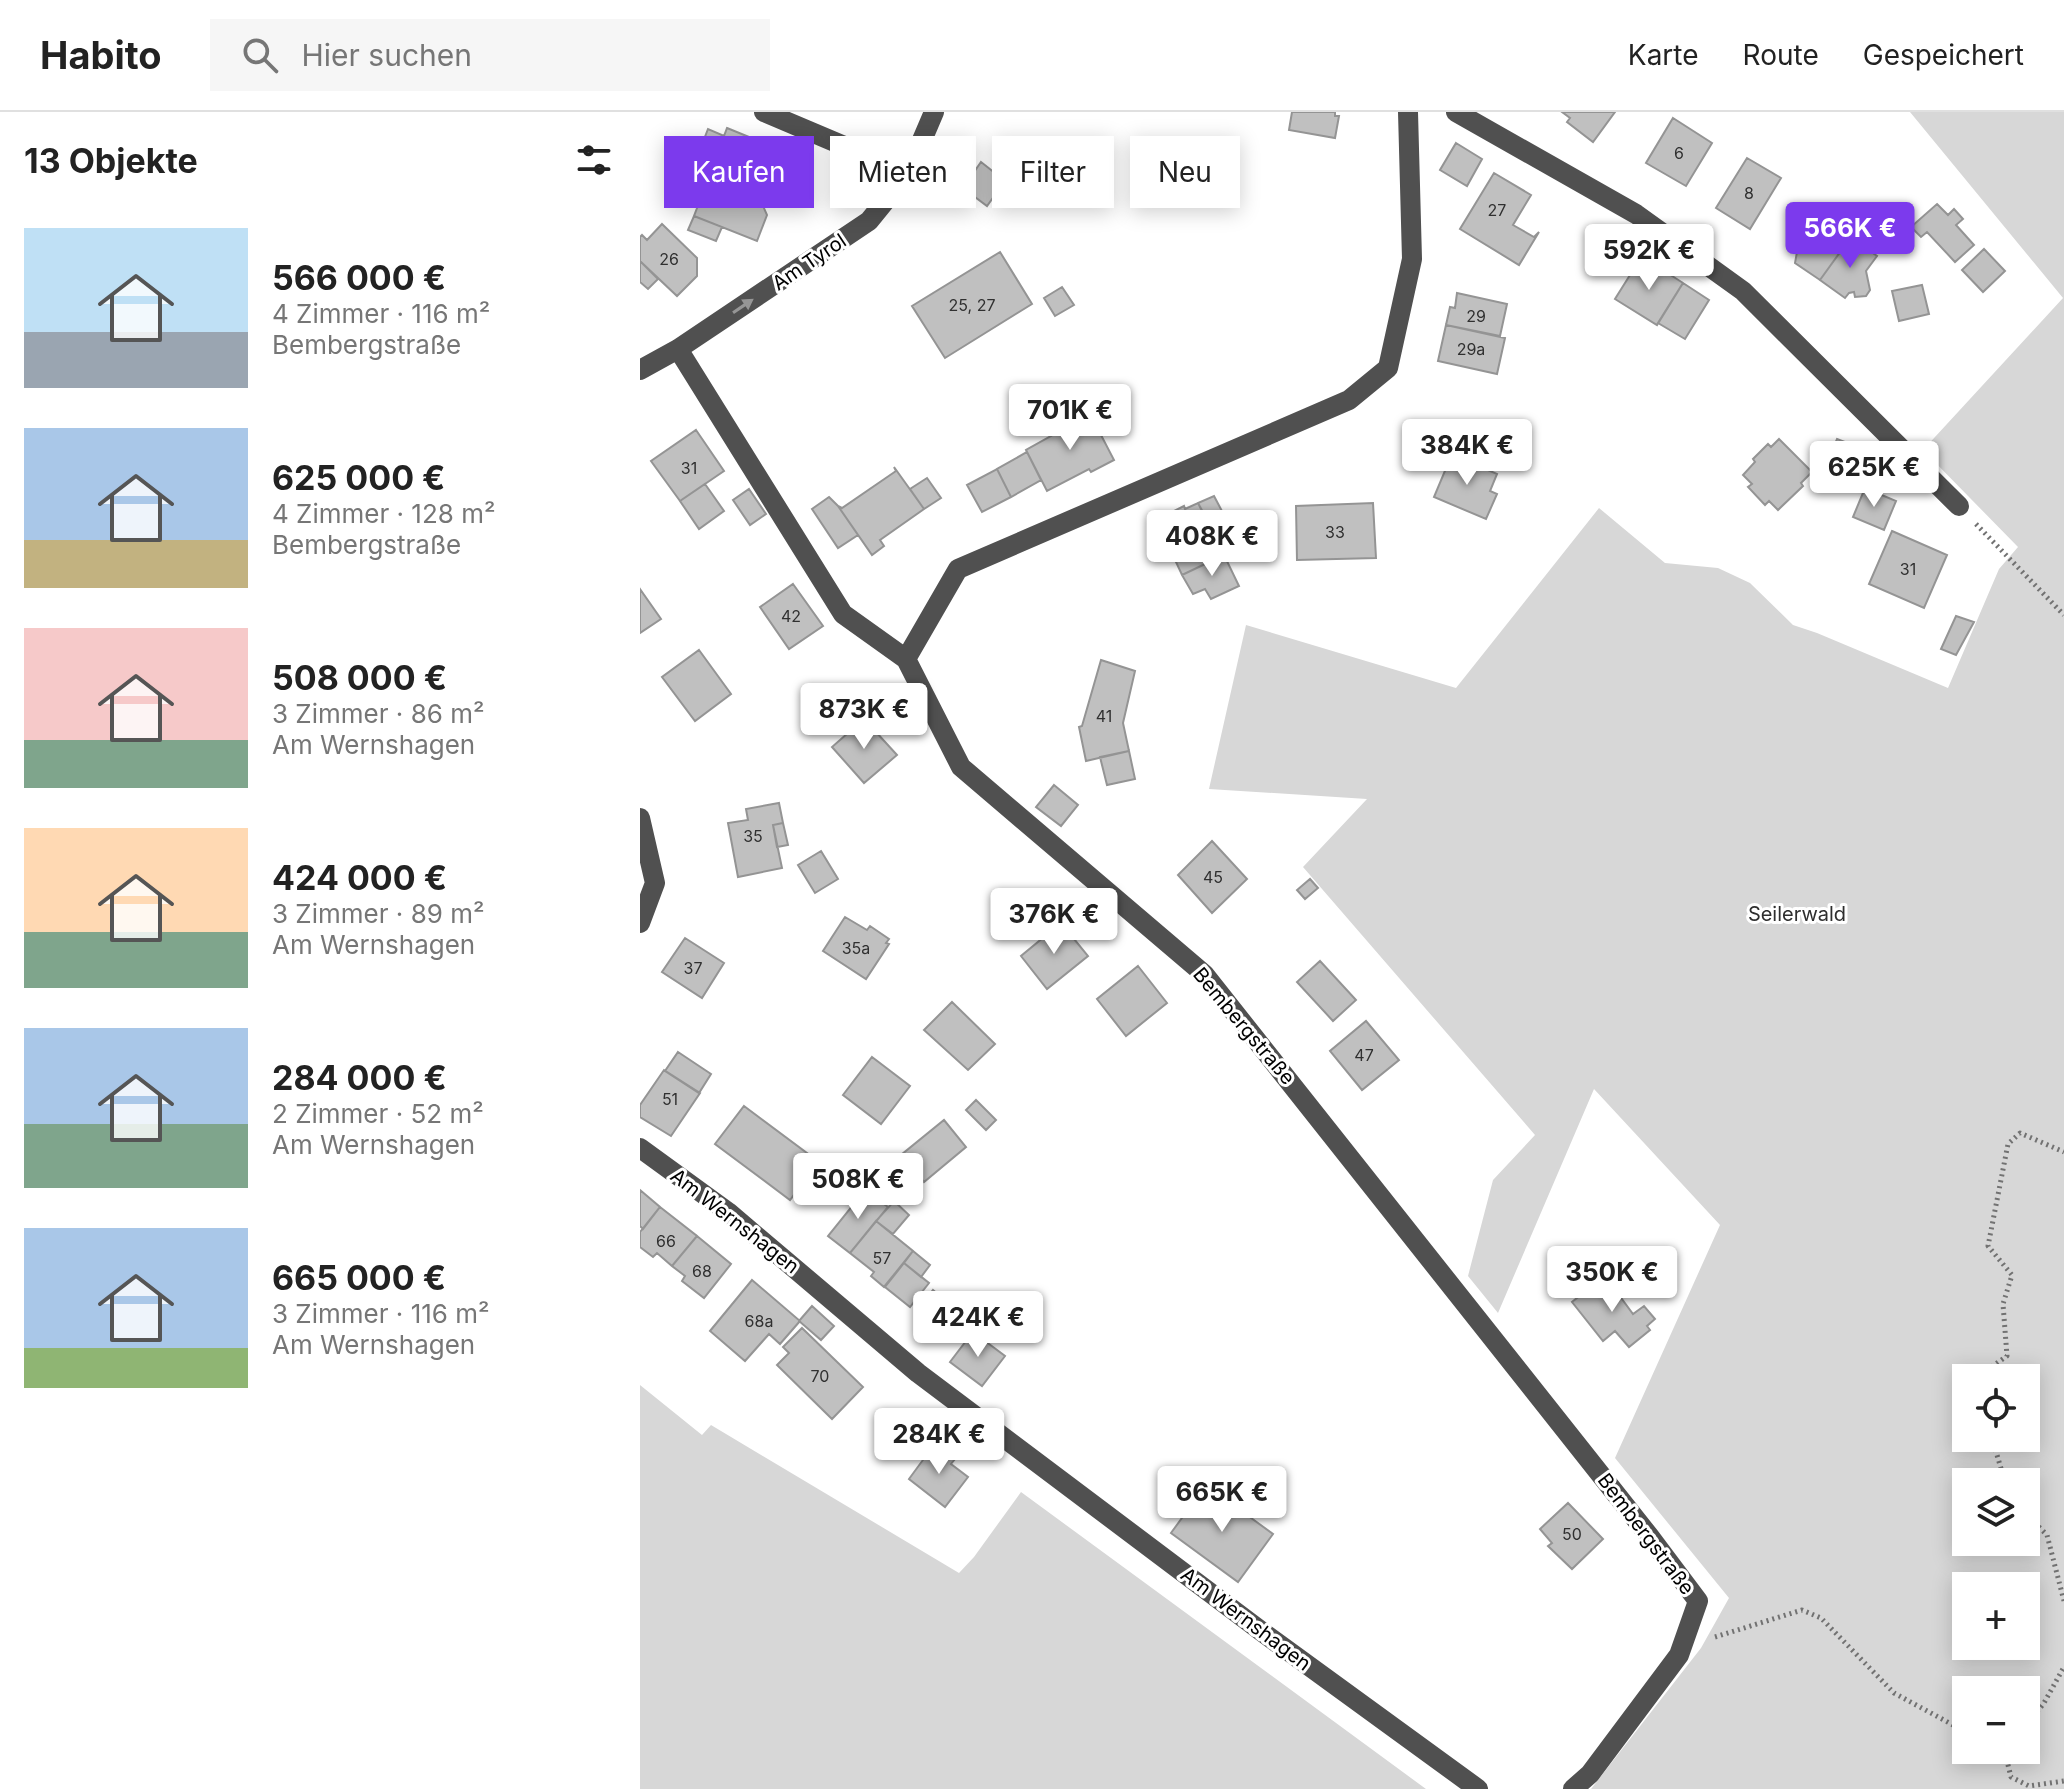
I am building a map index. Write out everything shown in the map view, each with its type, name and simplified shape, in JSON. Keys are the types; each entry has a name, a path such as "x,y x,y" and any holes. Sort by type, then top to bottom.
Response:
{"street":[{"path":"764,112 830,140"},
{"name":"Am Tyrol","path":"924,136 934,112"},
{"path":"678,349 843,614 906,659 958,569 1349,400 1388,368 1412,259 1408,112"},
{"path":"1456,112 1636,214 1743,291 1959,506"},
{"name":"Am Tyrol","path":"640,370 678,349 869,221 880,208"},
{"name":"Bembergstraße","path":"906,659 961,767 1204,974 1641,1524 1698,1601 1679,1655 1590,1774 1573,1789"},
{"path":"640,818 655,883 640,923"},
{"name":"Am Wernshagen","path":"640,1148 728,1212 918,1373 1261,1631 1478,1789"}],"path":[{"path":"1959,506 2064,615"},
{"path":"1996,1364 2007,1356 2003,1304 2012,1275 1988,1246 2008,1144 2020,1133 2064,1152"},
{"path":"2040,1528 2047,1535 2064,1601"},
{"path":"1683,1645 1733,1633 1802,1610 1821,1618 1894,1693 1952,1724"},
{"path":"2040,1708 2064,1667"},
{"path":"2008,1764 2011,1777 2029,1786 2064,1781"}],"green space":[{"name":"Seilerwald","path":"1910,112 2064,112 2064,1789 1591,1789 1701,1648 1729,1598 1615,1458 1720,1225 1594,1089 1498,1313 1468,1276 1493,1180 1535,1135 1303,867 1367,799 1209,789 1246,625 1456,688 1599,508 1665,563 1718,568 1750,583 1793,625 1948,688 1999,569 2018,547 1923,450 2063,298"},
{"path":"640,1385 702,1435 711,1425 959,1573 1021,1492 1426,1789 640,1789"}],"building":[{"path":"1292,112 1335,112 1335,116 1339,116 1335,138 1289,130"},
{"path":"1562,112 1615,112 1593,142 1567,122 1570,118"},
{"path":"1673,118 1712,143 1686,186 1646,163"},
{"path":"727,128 747,136 724,136"},
{"path":"708,129 724,136 705,136"},
{"path":"1456,143 1482,159 1467,186 1440,170"},
{"path":"1747,158 1781,178 1750,229 1716,208"},
{"path":"981,162 992,171 992,199 987,206 976,198 976,169"},
{"path":"1494,173 1531,195 1513,225 1534,237 1539,232 1519,265 1460,229"},
{"path":"1937,204 1948,215 1954,209 1963,219 1956,225 1974,245 1955,262 1927,232 1921,237 1911,227"},
{"path":"697,208 764,208 767,215 757,241 694,216"},
{"path":"694,216 722,227 716,241 688,230"},
{"path":"1824,219 1851,237 1820,280 1795,263 1797,252 1791,248 1797,240 1811,239"},
{"path":"662,224 697,258 697,276 677,296 640,261 640,237 642,235 647,240"},
{"path":"1851,237 1877,256 1866,271 1870,290 1866,296 1855,297 1854,292 1845,298 1820,280"},
{"path":"1984,249 2005,271 1983,292 1962,270"},
{"path":"1000,252 1032,304 945,358 912,306"},
{"path":"640,261 658,279 648,289 640,282"},
{"path":"1652,263 1683,283 1657,325 1615,299 1635,267 1645,273"},
{"path":"1683,283 1709,300 1685,339 1658,323"},
{"path":"1922,285 1929,314 1899,321 1892,291"},
{"path":"1062,287 1074,305 1055,316 1044,298"},
{"path":"1457,293 1507,304 1500,336 1446,325 1450,307 1455,308"},
{"path":"1446,325 1505,338 1497,374 1438,361"},
{"path":"1088,410 1114,460 1047,491 1026,450 1067,427 1065,422"},
{"path":"696,430 724,471 680,501 651,461"},
{"path":"1779,439 1812,472 1801,483 1803,486 1778,510 1769,501 1765,505 1748,487 1752,484 1743,475 1768,444 1771,447"},
{"path":"1837,439 1863,449 1850,479 1825,468"},
{"path":"1027,452 1041,480 1011,497 997,469"},
{"path":"1452,454 1497,474 1490,491 1497,494 1486,519 1434,497"},
{"path":"894,467 924,509 880,540 884,546 872,555 838,506 842,508 896,471"},
{"path":"997,469 1011,497 982,512 967,485"},
{"path":"927,478 941,498 924,509 910,489"},
{"path":"705,484 724,511 699,529 680,501"},
{"path":"1865,488 1896,501 1884,530 1853,517"},
{"path":"749,489 766,514 750,525 733,500"},
{"path":"1214,496 1242,549 1225,557 1198,503"},
{"path":"829,497 858,535 838,548 812,509"},
{"path":"1198,503 1204,514 1165,533 1158,519 1184,506 1185,509"},
{"path":"1373,503 1376,558 1297,560 1296,506"},
{"path":"1204,514 1224,555 1182,575 1163,534"},
{"path":"1892,531 1947,555 1924,608 1869,584"},
{"path":"1224,555 1239,586 1211,599 1205,589 1193,594 1182,575"},
{"path":"793,584 823,626 789,649 760,607"},
{"path":"640,589 661,619 640,633"},
{"path":"1956,616 1974,622 1956,655 1941,649"},
{"path":"699,650 731,694 695,721 662,677"},
{"path":"1101,660 1135,671 1123,723 1129,751 1086,761 1079,727 1082,726"},
{"path":"864,719 897,755 864,783 832,747"},
{"path":"1129,751 1135,779 1107,785 1100,757"},
{"path":"1054,785 1078,805 1061,826 1036,807"},
{"path":"779,803 783,823 773,825 782,868 738,877 728,823 748,820 746,809"},
{"path":"783,823 788,845 777,847 773,825"},
{"path":"1212,841 1247,879 1212,913 1178,875"},
{"path":"821,851 838,879 815,893 798,865"},
{"path":"1310,879 1318,888 1305,899 1297,890"},
{"path":"845,917 867,930 870,926 889,939 886,943 889,944 866,979 823,951"},
{"path":"1061,923 1088,956 1047,989 1021,956"},
{"path":"685,938 724,963 702,998 662,972"},
{"path":"1320,961 1356,1000 1333,1021 1297,982"},
{"path":"1138,966 1167,1003 1126,1036 1097,999"},
{"path":"952,1002 995,1044 968,1070 924,1030"},
{"path":"1366,1021 1399,1060 1362,1090 1330,1051"},
{"path":"678,1052 711,1074 699,1093 665,1071"},
{"path":"872,1057 910,1086 881,1124 843,1095"},
{"path":"664,1070 700,1093 671,1136 640,1117 640,1105"},
{"path":"976,1100 996,1120 986,1130 966,1110"},
{"path":"744,1106 819,1162 790,1200 715,1144"},
{"path":"944,1120 966,1147 924,1182 901,1155"},
{"path":"640,1190 660,1207 643,1229 640,1226"},
{"path":"865,1190 888,1207 850,1253 828,1236"},
{"path":"894,1201 909,1215 893,1234 876,1221"},
{"path":"660,1207 697,1236 672,1266 657,1253 653,1257 640,1247 640,1232"},
{"path":"876,1221 913,1251 884,1287 871,1276 874,1272 850,1253"},
{"path":"697,1236 731,1264 704,1298 682,1281 685,1276 672,1266"},
{"path":"913,1251 930,1265 921,1277 904,1263"},
{"path":"904,1263 929,1283 910,1307 885,1287"},
{"path":"1605,1276 1633,1314 1644,1306 1655,1319 1647,1326 1650,1330 1629,1347 1615,1331 1603,1341 1572,1302"},
{"path":"752,1280 800,1321 780,1344 769,1334 745,1361 710,1331"},
{"path":"933,1290 945,1300 928,1320 917,1311"},
{"path":"812,1306 834,1326 821,1340 799,1321"},
{"path":"802,1328 863,1387 832,1419 777,1365 789,1353 783,1347"},
{"path":"973,1332 1005,1356 982,1386 950,1362"},
{"path":"938,1446 955,1459 951,1464 968,1477 945,1507 909,1479 931,1449 934,1451"},
{"path":"1206,1485 1273,1534 1238,1582 1171,1533"},
{"path":"1568,1503 1603,1539 1572,1569 1548,1546 1552,1543 1540,1529"}]}
